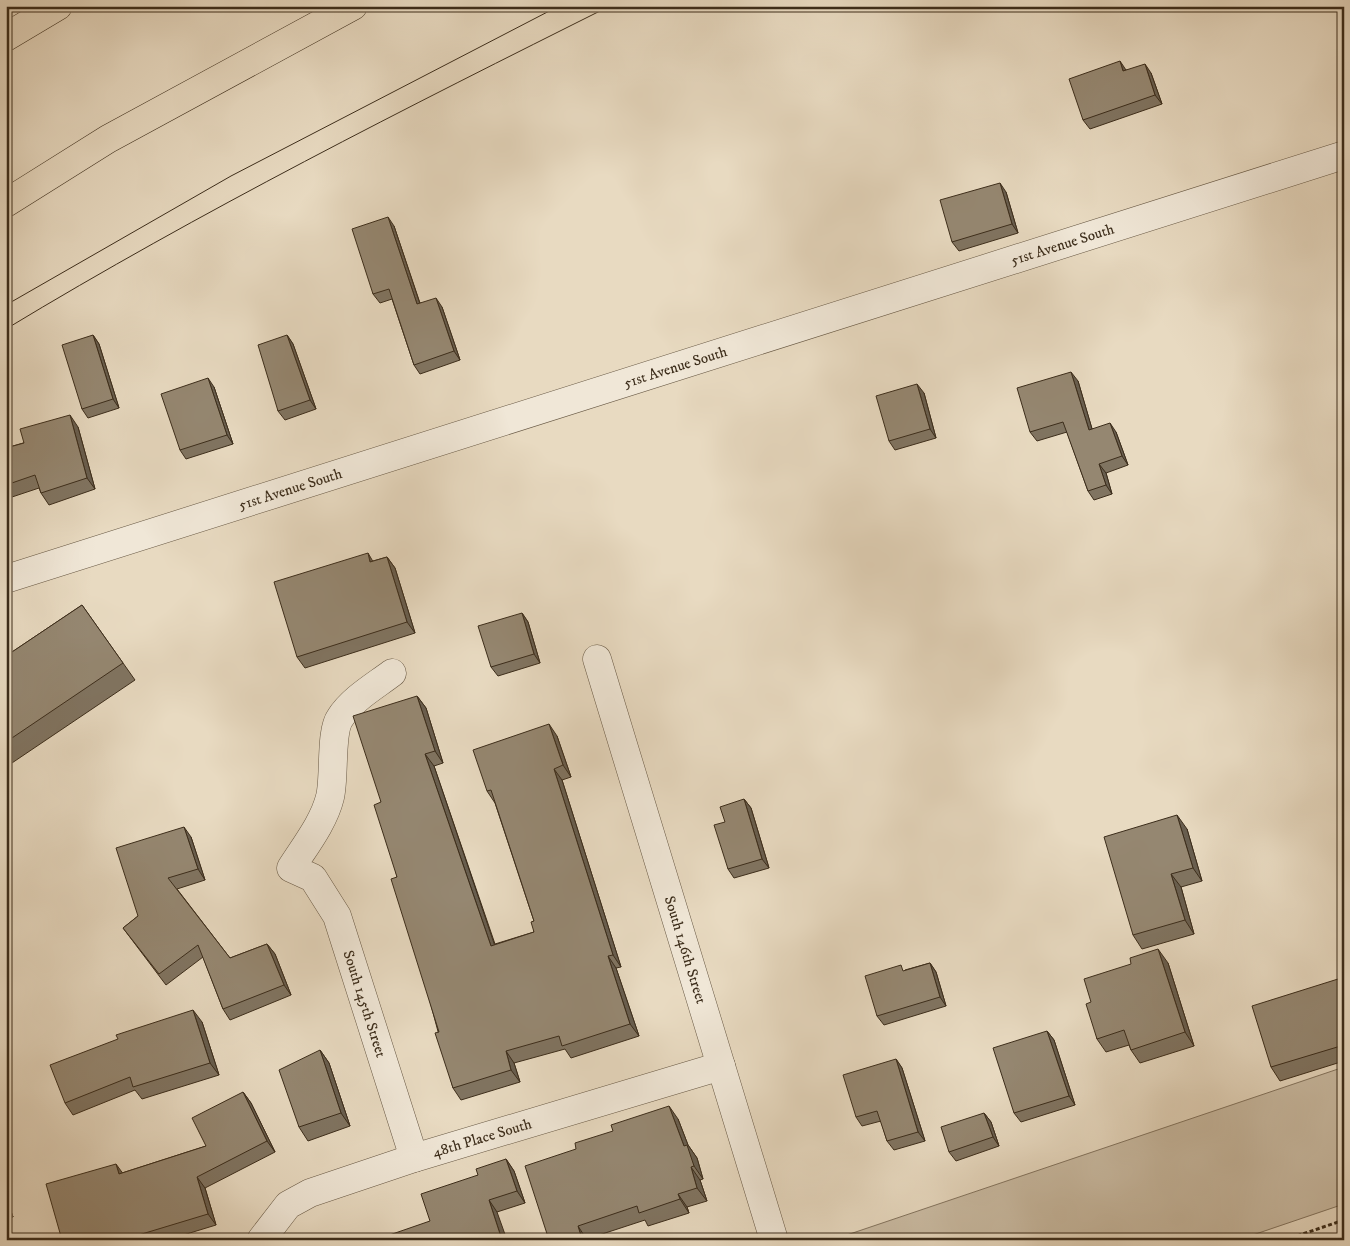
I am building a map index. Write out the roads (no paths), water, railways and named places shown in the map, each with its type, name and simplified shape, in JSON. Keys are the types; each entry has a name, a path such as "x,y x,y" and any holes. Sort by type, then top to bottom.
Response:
{"highway":[{"path":"6,36 58,6"},
{"path":"6,203 108,139 353,6"}],"street":[{"name":"51st Avenue South","path":"6,578 1344,155"},
{"name":"South 146th Street","path":"597,659 721,1066 768,1238"},
{"name":"South 145th Street","path":"392,673 351,705 339,718 335,728 333,780 330,800 316,828 291,868 313,878 337,916 414,1158"},
{"name":"48th Place South","path":"260,1240 288,1205 310,1193 414,1158 721,1066"}],"tram line":[{"path":"6,305 231,176 559,6"},
{"path":"6,329 80,285 229,202 381,122 610,6"}]}
